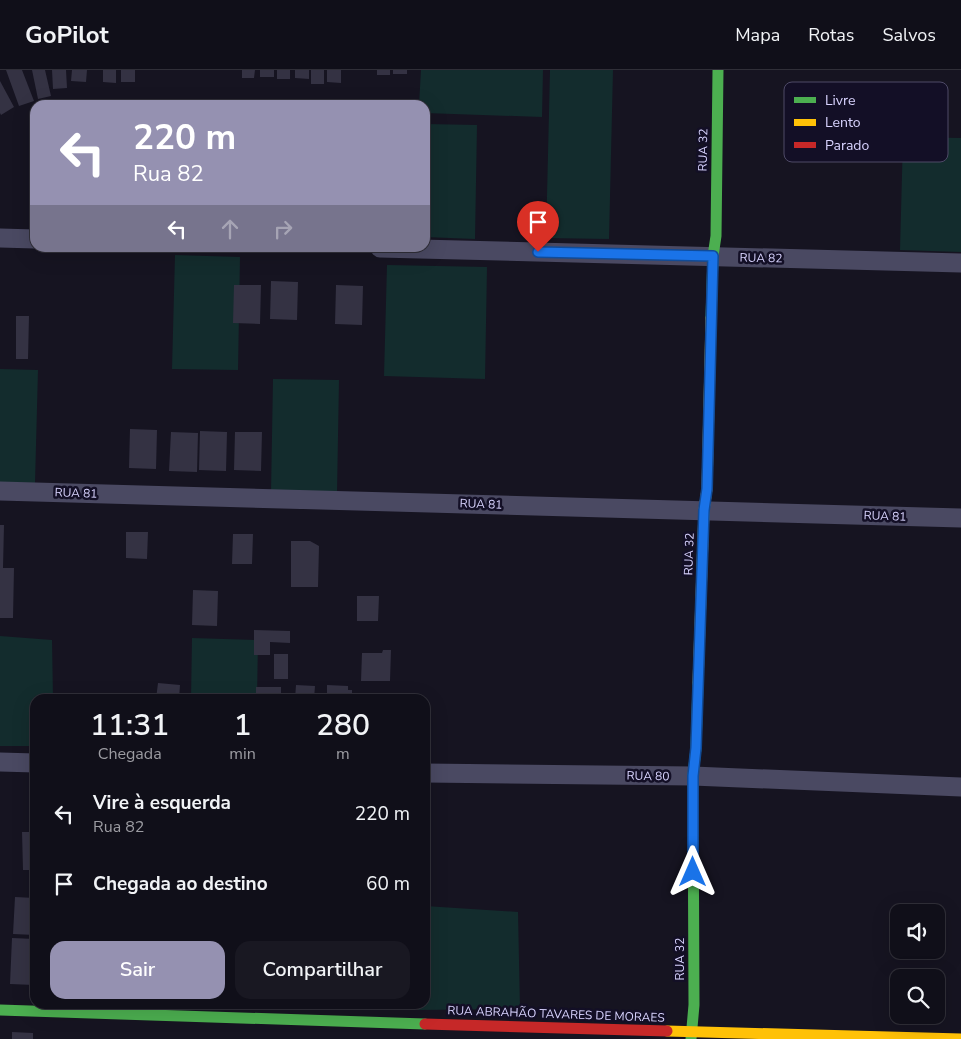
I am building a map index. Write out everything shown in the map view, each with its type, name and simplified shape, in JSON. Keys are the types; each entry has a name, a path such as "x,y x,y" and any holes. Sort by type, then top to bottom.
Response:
{"main road":[{"name":"RUA 32","path":"691,1036 694,1006 693,776 696,748 704,510 707,489 713,256 716,236 718,70"},
{"name":"RUA ABRAHÃO TAVARES DE MORAES","path":"0,1010 691,1036 961,1039"}],"street":[{"path":"0,238 30,239"},
{"name":"RUA 82","path":"430,249 961,263"},
{"name":"RUA 81","path":"0,491 961,518"},
{"path":"0,762 30,762"},
{"name":"RUA 80","path":"430,773 693,776 961,787"}],"green space":[{"path":"421,70 543,70 542,117 430,113 430,100 419,100"},
{"path":"550,70 613,70 609,239 546,238"},
{"path":"430,124 477,125 475,239 430,237"},
{"path":"948,138 961,138 961,252 900,250 902,162 948,162"},
{"path":"175,255 240,257 238,370 172,369"},
{"path":"387,265 487,267 485,379 384,376"},
{"path":"0,369 38,370 35,483 0,482"},
{"path":"273,379 339,380 337,493 271,492"},
{"path":"0,636 52,640 53,694 30,694 30,746 0,746"},
{"path":"192,638 258,640 257,694 191,694"},
{"path":"430,906 518,912 520,1009 418,1010 430,1009"}],"building":[{"path":"6,70 22,70 34,100 19,106"},
{"path":"32,70 45,70 51,96 38,99"},
{"path":"52,70 66,70 67,88 53,89"},
{"path":"72,70 87,70 86,82 71,81"},
{"path":"103,70 116,70 116,83 103,82"},
{"path":"121,70 135,70 135,82 121,82"},
{"path":"242,70 255,70 254,78 242,78"},
{"path":"260,70 274,70 274,77 260,77"},
{"path":"277,70 290,70 290,79 277,79"},
{"path":"295,70 309,70 309,79 295,78"},
{"path":"311,70 324,70 324,84 311,84"},
{"path":"327,70 341,70 341,83 327,82"},
{"path":"377,70 390,70 390,75 377,75"},
{"path":"393,70 407,70 407,74 393,74"},
{"path":"0,81 14,107 1,115 0,113"},
{"path":"271,281 298,282 297,320 270,319"},
{"path":"234,285 261,285 260,324 233,323"},
{"path":"336,285 363,286 362,325 335,324"},
{"path":"16,316 29,316 28,359 16,359"},
{"path":"130,429 157,430 156,469 129,468"},
{"path":"200,431 227,432 226,471 199,470"},
{"path":"171,432 198,433 197,472 169,471"},
{"path":"235,432 262,432 261,471 234,470"},
{"path":"0,525 4,525 3,568 14,568 13,618 0,618"},
{"path":"126,532 148,532 147,559 126,558"},
{"path":"233,534 253,534 252,564 232,564"},
{"path":"291,541 310,541 319,546 318,587 291,587"},
{"path":"193,590 218,591 217,626 192,625"},
{"path":"357,596 379,596 378,621 357,621"},
{"path":"254,630 290,631 290,643 270,642 270,655 254,655"},
{"path":"383,650 391,650 390,681 361,681 362,653 382,653"},
{"path":"274,654 288,654 288,679 274,679"},
{"path":"158,683 180,685 179,694 157,694"},
{"path":"296,685 315,686 314,694 295,694"},
{"path":"327,685 348,686 348,690 352,690 352,694 327,694"},
{"path":"256,687 281,687 281,694 256,694"},
{"path":"22,832 30,832 30,870 23,870"},
{"path":"15,897 30,898 30,935 13,934"},
{"path":"12,938 30,939 30,985 10,984"},
{"path":"12,1032 33,1033 33,1039 12,1039"}],"traffic: fast":[{"path":"711,318 713,256 716,236 718,70"},
{"path":"691,1039 694,1005 693,776 698,683"},
{"path":"0,1010 425,1024"}],"traffic: slow":[{"path":"698,683 704,510 707,489 711,318"},
{"path":"667,1031 961,1039"}],"traffic: jam":[{"path":"425,1024 667,1031"}],"route":[{"path":"538,252 713,256 707,489 704,510 696,748 693,776 693,872"}]}
